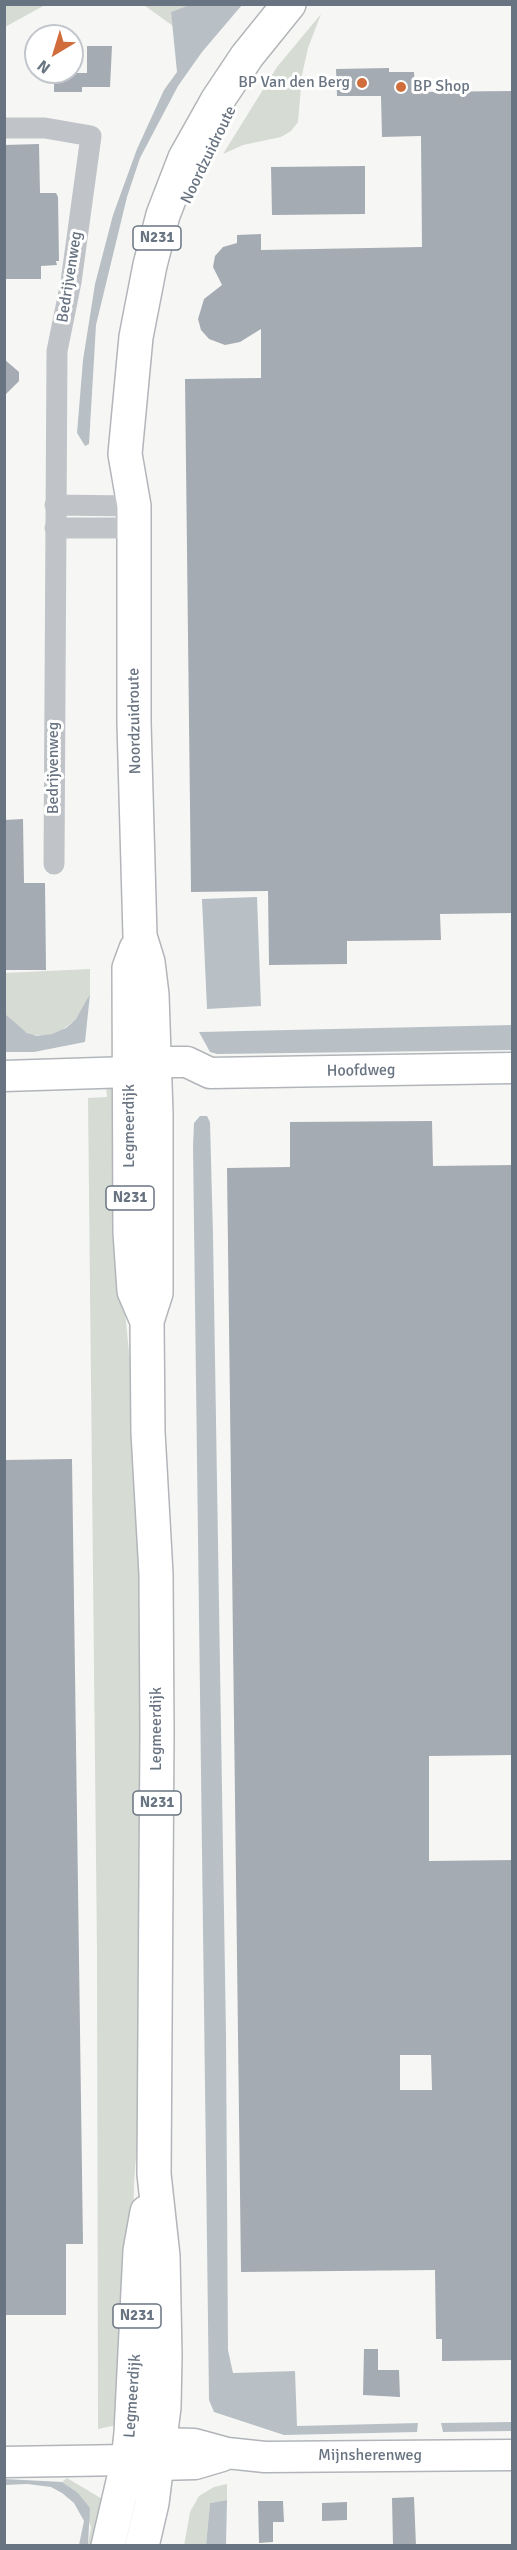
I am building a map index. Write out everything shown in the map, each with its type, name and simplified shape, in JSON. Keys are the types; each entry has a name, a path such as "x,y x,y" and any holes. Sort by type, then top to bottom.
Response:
{"main road":[{"name":"Noordzuidroute","path":"134,517 125,454 136,337 150,265 163,215 185,158 217,101 247,56 289,4"},
{"name":"Noordzuidroute","path":"146,1072 129,968 140,936 134,723 134,517 158,303 177,224 207,152 233,104 260,65 311,4"},
{"name":"Legmeerdijk","path":"142,2546 148,2456 140,2251 154,2174 156,1574 148,1432 147,1321 134,1291 130,1232 146,1072"},
{"name":"Legmeerdijk","path":"108,2546 148,2456"}],"street":[{"name":"Bedrijvenweg","path":"4,128 45,128 91,136 71,282 57,351 54,864"},
{"path":"55,506 134,517"},
{"path":"55,528 134,517"},
{"name":"Hoofdweg","path":"4,1076 146,1072 197,1081 210,1073 513,1068"},
{"name":"Mijnsherenweg","path":"4,2462 148,2456 194,2444 227,2453 265,2457 513,2455"}],"shaded area":[{"path":"7,4 45,5 5,27 5,6"},
{"path":"144,5 189,5 171,12 173,26"},
{"path":"189,5 242,5 202,52 178,86 140,158 127,197 96,325 89,444 85,446 77,433 83,360 95,284 113,215 137,149 164,90 177,72 171,12"},
{"path":"321,14 308,48 302,75 298,122 291,131 281,137 243,145 223,154 277,67"},
{"path":"257,897 261,1006 207,1009 202,899"},
{"path":"90,969 90,994 85,1005 76,1019 60,1032 44,1036 31,1035 19,1028 5,1014 4,973"},
{"path":"90,994 85,1042 34,1052 5,1052 5,1014 27,1033 37,1036 52,1034 66,1028 76,1019"},
{"path":"512,1025 512,1050 217,1054 210,1052 199,1032"},
{"path":"106,1084 115,1086 120,1262 144,1502 143,2068 134,2183 131,2321 117,2425 98,2429 97,1952 88,1098 107,1097"},
{"path":"200,1116 207,1116 210,1122 213,1235 226,2035 228,2350 233,2373 295,2371 297,2426 418,2423 417,2432 284,2435 214,2412 209,2400 193,1146 194,1123"},
{"path":"512,2422 512,2431 443,2432 441,2423"},
{"path":"67,2478 104,2500 103,2545 88,2545 91,2527 77,2492 62,2482"},
{"path":"5,2479 62,2482 77,2492 90,2508 88,2545 79,2545 84,2521 74,2503 62,2493 51,2487 27,2484 5,2485"},
{"path":"227,2484 227,2500 210,2503 206,2545 184,2546 190,2512 199,2496 214,2487"},
{"path":"227,2500 226,2545 206,2545 210,2503"}],"building":[{"path":"87,46 112,46 110,87 82,87 82,92 54,92 54,84 84,84 84,73 87,73"},
{"path":"389,68 389,72 414,72 415,92 513,91 513,913 440,914 441,940 347,941 347,964 269,965 268,891 191,892 185,379 261,378 261,329 240,342 225,345 209,339 201,330 198,319 204,299 222,285 213,267 215,256 223,247 237,243 237,235 261,234 261,250 422,247 421,136 382,137 381,96 337,96 336,69"},
{"path":"39,144 40,193 56,193 58,197 59,261 56,261 57,265 41,266 41,279 4,279 4,145"},
{"path":"365,166 365,214 272,215 271,167"},
{"path":"4,359 19,372 19,381 4,396"},
{"path":"23,819 24,883 45,883 46,970 4,970 4,820"},
{"path":"432,1121 433,1166 513,1165 513,1755 429,1756 429,1861 513,1860 513,2360 442,2361 442,2339 436,2339 435,2270 241,2272 227,1168 290,1167 290,1122","holes":["400,2055 431,2055 432,2090 400,2090"]},
{"path":"72,1459 83,2244 66,2244 66,2315 4,2315 4,1460"},
{"path":"364,2349 378,2349 378,2370 399,2370 400,2397 363,2395"},
{"path":"414,2497 416,2546 393,2546 392,2498"},
{"path":"258,2501 283,2501 284,2522 273,2522 273,2542 259,2543"},
{"path":"347,2502 347,2520 322,2521 322,2503"}],"place":[{"name":"BP Van den Berg","path":"362,83"},
{"name":"BP Shop","path":"401,87"}]}
